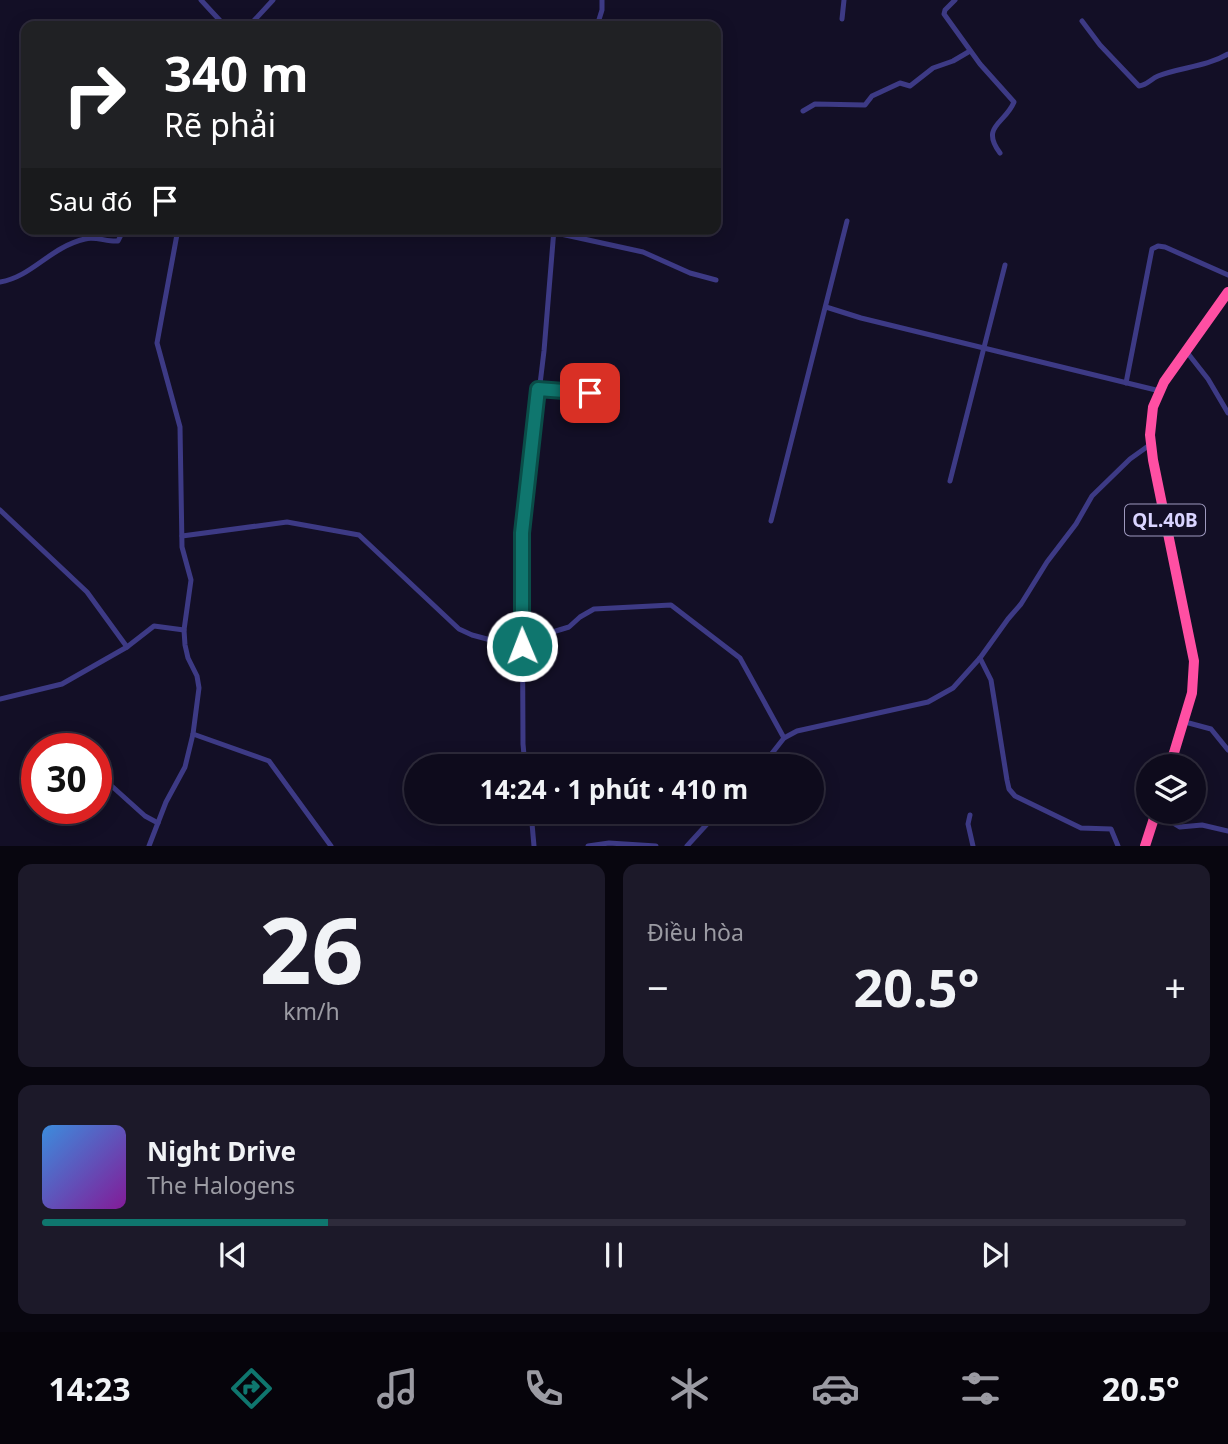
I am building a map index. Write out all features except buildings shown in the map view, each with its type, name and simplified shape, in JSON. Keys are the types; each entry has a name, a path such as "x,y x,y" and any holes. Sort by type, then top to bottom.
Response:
{"highway":[{"name":"QL.40B","path":"1174,754 1192,693 1194,661 1151,444 1153,407 1164,382 1228,292"},
{"path":"1145,845 1152,824"}],"street":[{"path":"201,0 220,21"},
{"path":"254,21 273,0"},
{"path":"599,21 602,0"},
{"path":"842,19 844,0"},
{"path":"955,0 944,14 970,51 1014,102 993,130 993,141 1000,153"},
{"path":"1082,21 1100,45 1139,86 1156,77 1188,70 1228,54"},
{"path":"803,111 815,104 864,105 876,94 900,83 910,86 933,68 970,51"},
{"path":"771,521 848,221"},
{"path":"0,282 18,278 51,253 83,239 118,241 121,235"},
{"path":"149,845 184,767 193,734 199,688 197,676 187,654 184,630 191,580 183,553 180,426 157,343 177,235"},
{"path":"525,754 522,533 554,235"},
{"path":"571,235 636,250 690,273 716,280"},
{"path":"1126,383 1152,249 1165,247 1228,275"},
{"path":"950,481 1005,265"},
{"path":"826,307 861,318 1160,391"},
{"path":"1186,351 1208,379 1228,413"},
{"path":"538,389 605,393"},
{"path":"771,754 784,738 810,727 936,699 953,688 980,658 1021,604 1047,562 1076,524 1091,496 1130,459 1151,444"},
{"path":"0,510 87,592 127,647"},
{"path":"182,536 287,522 359,535 459,629 472,635 522,646 534,644 546,634 569,627 594,609 671,605 740,658 784,738"},
{"path":"0,698 62,684 127,647 154,626 184,630"},
{"path":"980,658 991,680 1007,780 1012,792 1022,800 1081,828 1111,830 1118,845"},
{"path":"1185,722 1211,729 1228,750"},
{"path":"193,734 269,761 331,845"},
{"path":"112,786 140,812 158,823"},
{"path":"970,814 968,824 973,845"},
{"path":"532,824 534,845"},
{"path":"687,845 707,824"},
{"path":"1175,824 1180,827 1202,825 1228,831"},
{"path":"588,845 656,845"}],"route":[{"path":"522,646 522,533 538,389 590,393"}]}
